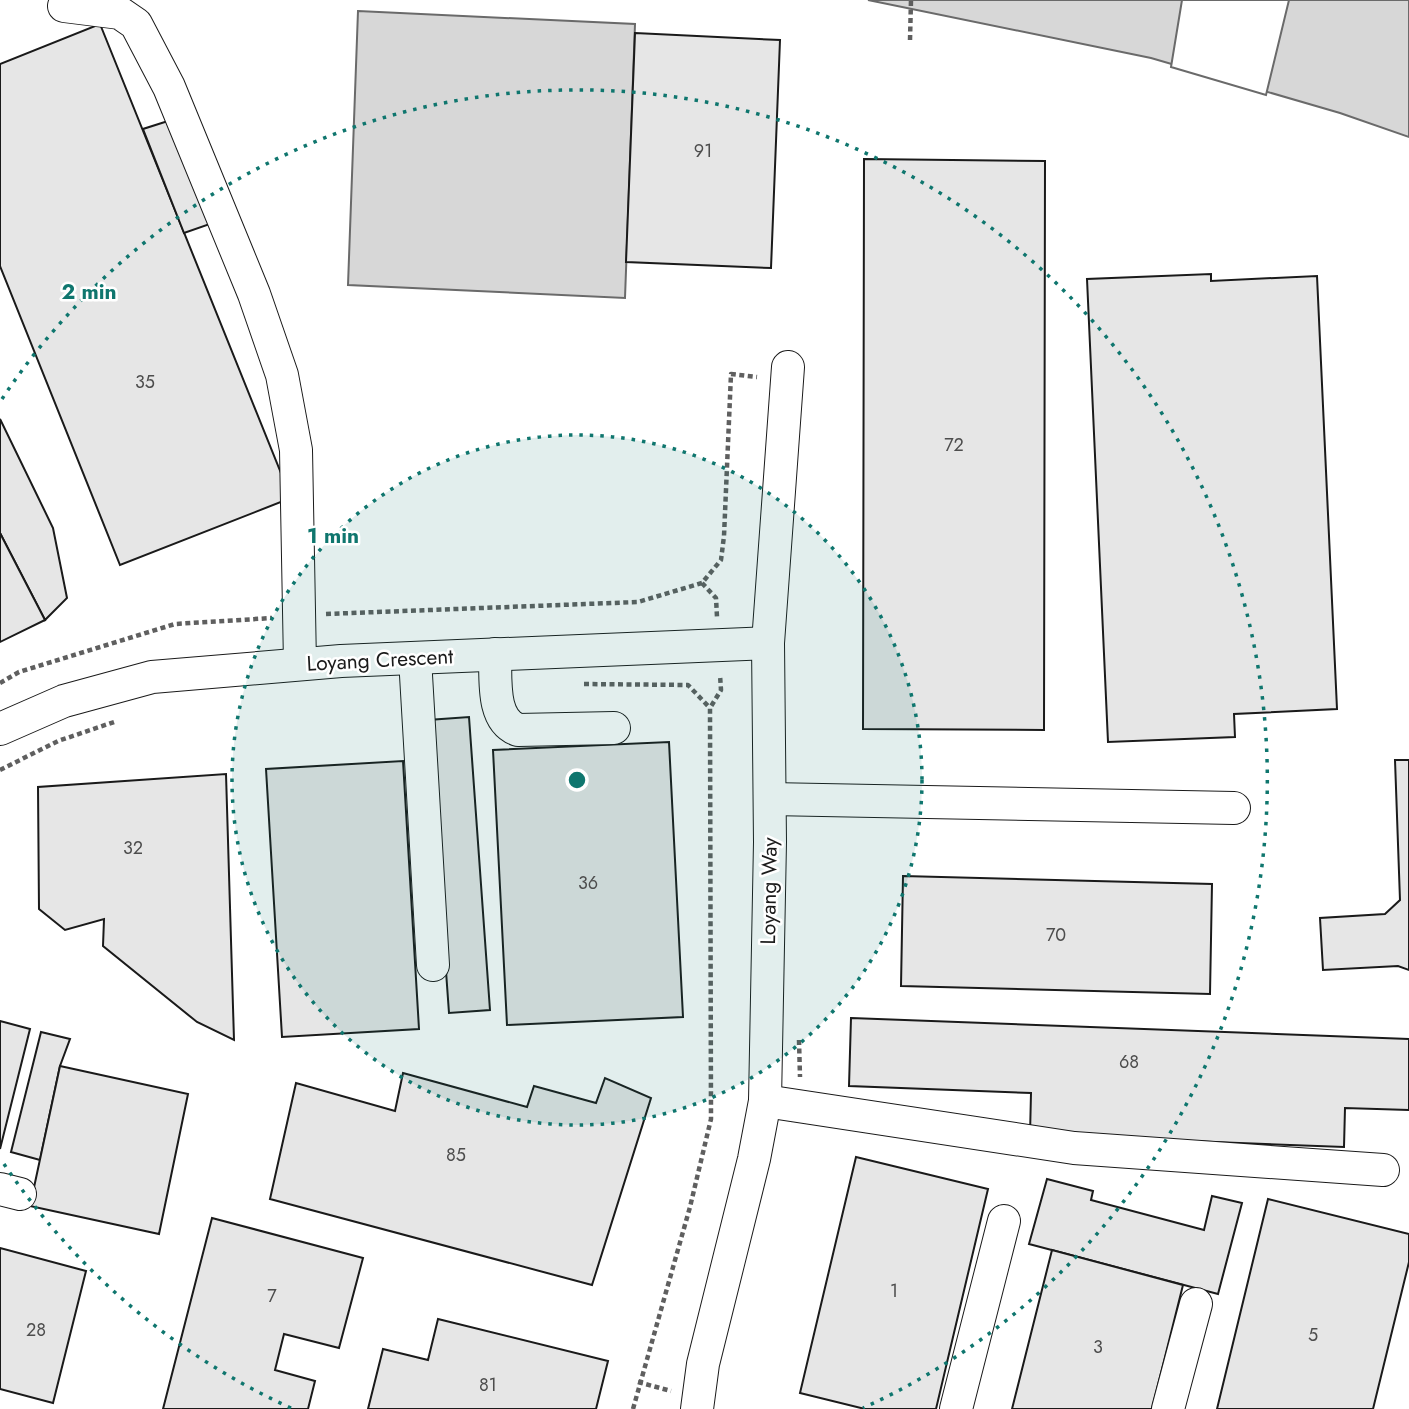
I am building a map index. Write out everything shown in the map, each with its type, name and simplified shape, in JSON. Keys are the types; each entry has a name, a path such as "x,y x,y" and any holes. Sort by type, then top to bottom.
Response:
{"street":[{"path":"64,6 120,13 136,24 169,87 254,294 282,375 296,450 300,664"},
{"name":"Loyang Way","path":"697,1409 704,1364 754,1159 765,1101 770,799 768,643 788,374"},
{"name":"Loyang Crescent","path":"0,729 64,701 152,677 300,664 768,643"},
{"path":"495,654 500,713 508,726 518,730 614,728"},
{"path":"415,658 433,965"},
{"path":"770,799 1234,808"},
{"path":"765,1101 1074,1148 1383,1170"},
{"path":"956,1409 1004,1221"},
{"path":"1168,1409 1196,1304"}],"path":[{"path":"910,40 911,0"},
{"path":"321,615 638,601 702,583 721,560 731,374 788,374"},
{"path":"0,683 19,672 175,624 281,617"},
{"path":"580,684 688,685 710,708 711,1119 690,1208 633,1409"},
{"path":"0,770 58,741 123,718"}],"shaded area":[{"path":"868,0 1409,0 1409,137 1340,113 1151,58"},
{"path":"358,11 635,24 625,298 348,285"}],"pier":[{"path":"1182,0 1289,0 1266,95 1171,67"}],"building":[{"path":"100,24 291,498 120,565 0,266 0,64"},
{"path":"635,33 780,40 771,268 626,262"},
{"path":"168,121 210,224 184,233 143,129"},
{"path":"864,159 1045,161 1044,730 863,729"},
{"path":"1211,274 1211,281 1317,276 1337,709 1234,714 1235,737 1108,742 1087,279"},
{"path":"0,419 53,528 67,598 45,620 0,533"},
{"path":"0,533 45,620 0,642"},
{"path":"469,717 490,1010 449,1013 428,720"},
{"path":"669,742 683,1017 507,1025 493,750"},
{"path":"1395,760 1409,760 1409,970 1398,966 1323,970 1320,918 1385,914 1400,900"},
{"path":"403,761 419,1029 282,1037 266,769"},
{"path":"226,774 234,1040 197,1022 103,946 104,919 65,930 39,909 38,787"},
{"path":"903,876 1212,884 1210,994 901,986"},
{"path":"851,1018 1409,1039 1409,1110 1345,1108 1344,1147 1030,1135 1031,1093 849,1086"},
{"path":"0,1021 30,1029 0,1149"},
{"path":"41,1032 70,1039 60,1066 40,1160 11,1152"},
{"path":"60,1066 188,1094 159,1234 30,1206"},
{"path":"403,1073 527,1107 534,1086 596,1103 605,1078 651,1098 592,1285 270,1199 296,1083 395,1111"},
{"path":"856,1157 988,1189 936,1409 865,1409 800,1393"},
{"path":"1047,1179 1093,1191 1091,1200 1204,1230 1212,1196 1242,1203 1218,1294 1029,1244"},
{"path":"1268,1199 1409,1234 1409,1262 1373,1409 1217,1409"},
{"path":"212,1218 363,1258 339,1348 284,1334 275,1370 315,1381 308,1409 163,1409"},
{"path":"0,1248 86,1271 53,1403 0,1389"},
{"path":"1052,1250 1183,1285 1152,1409 1012,1409"},
{"path":"438,1319 608,1361 596,1409 368,1409 383,1349 428,1360"}]}
